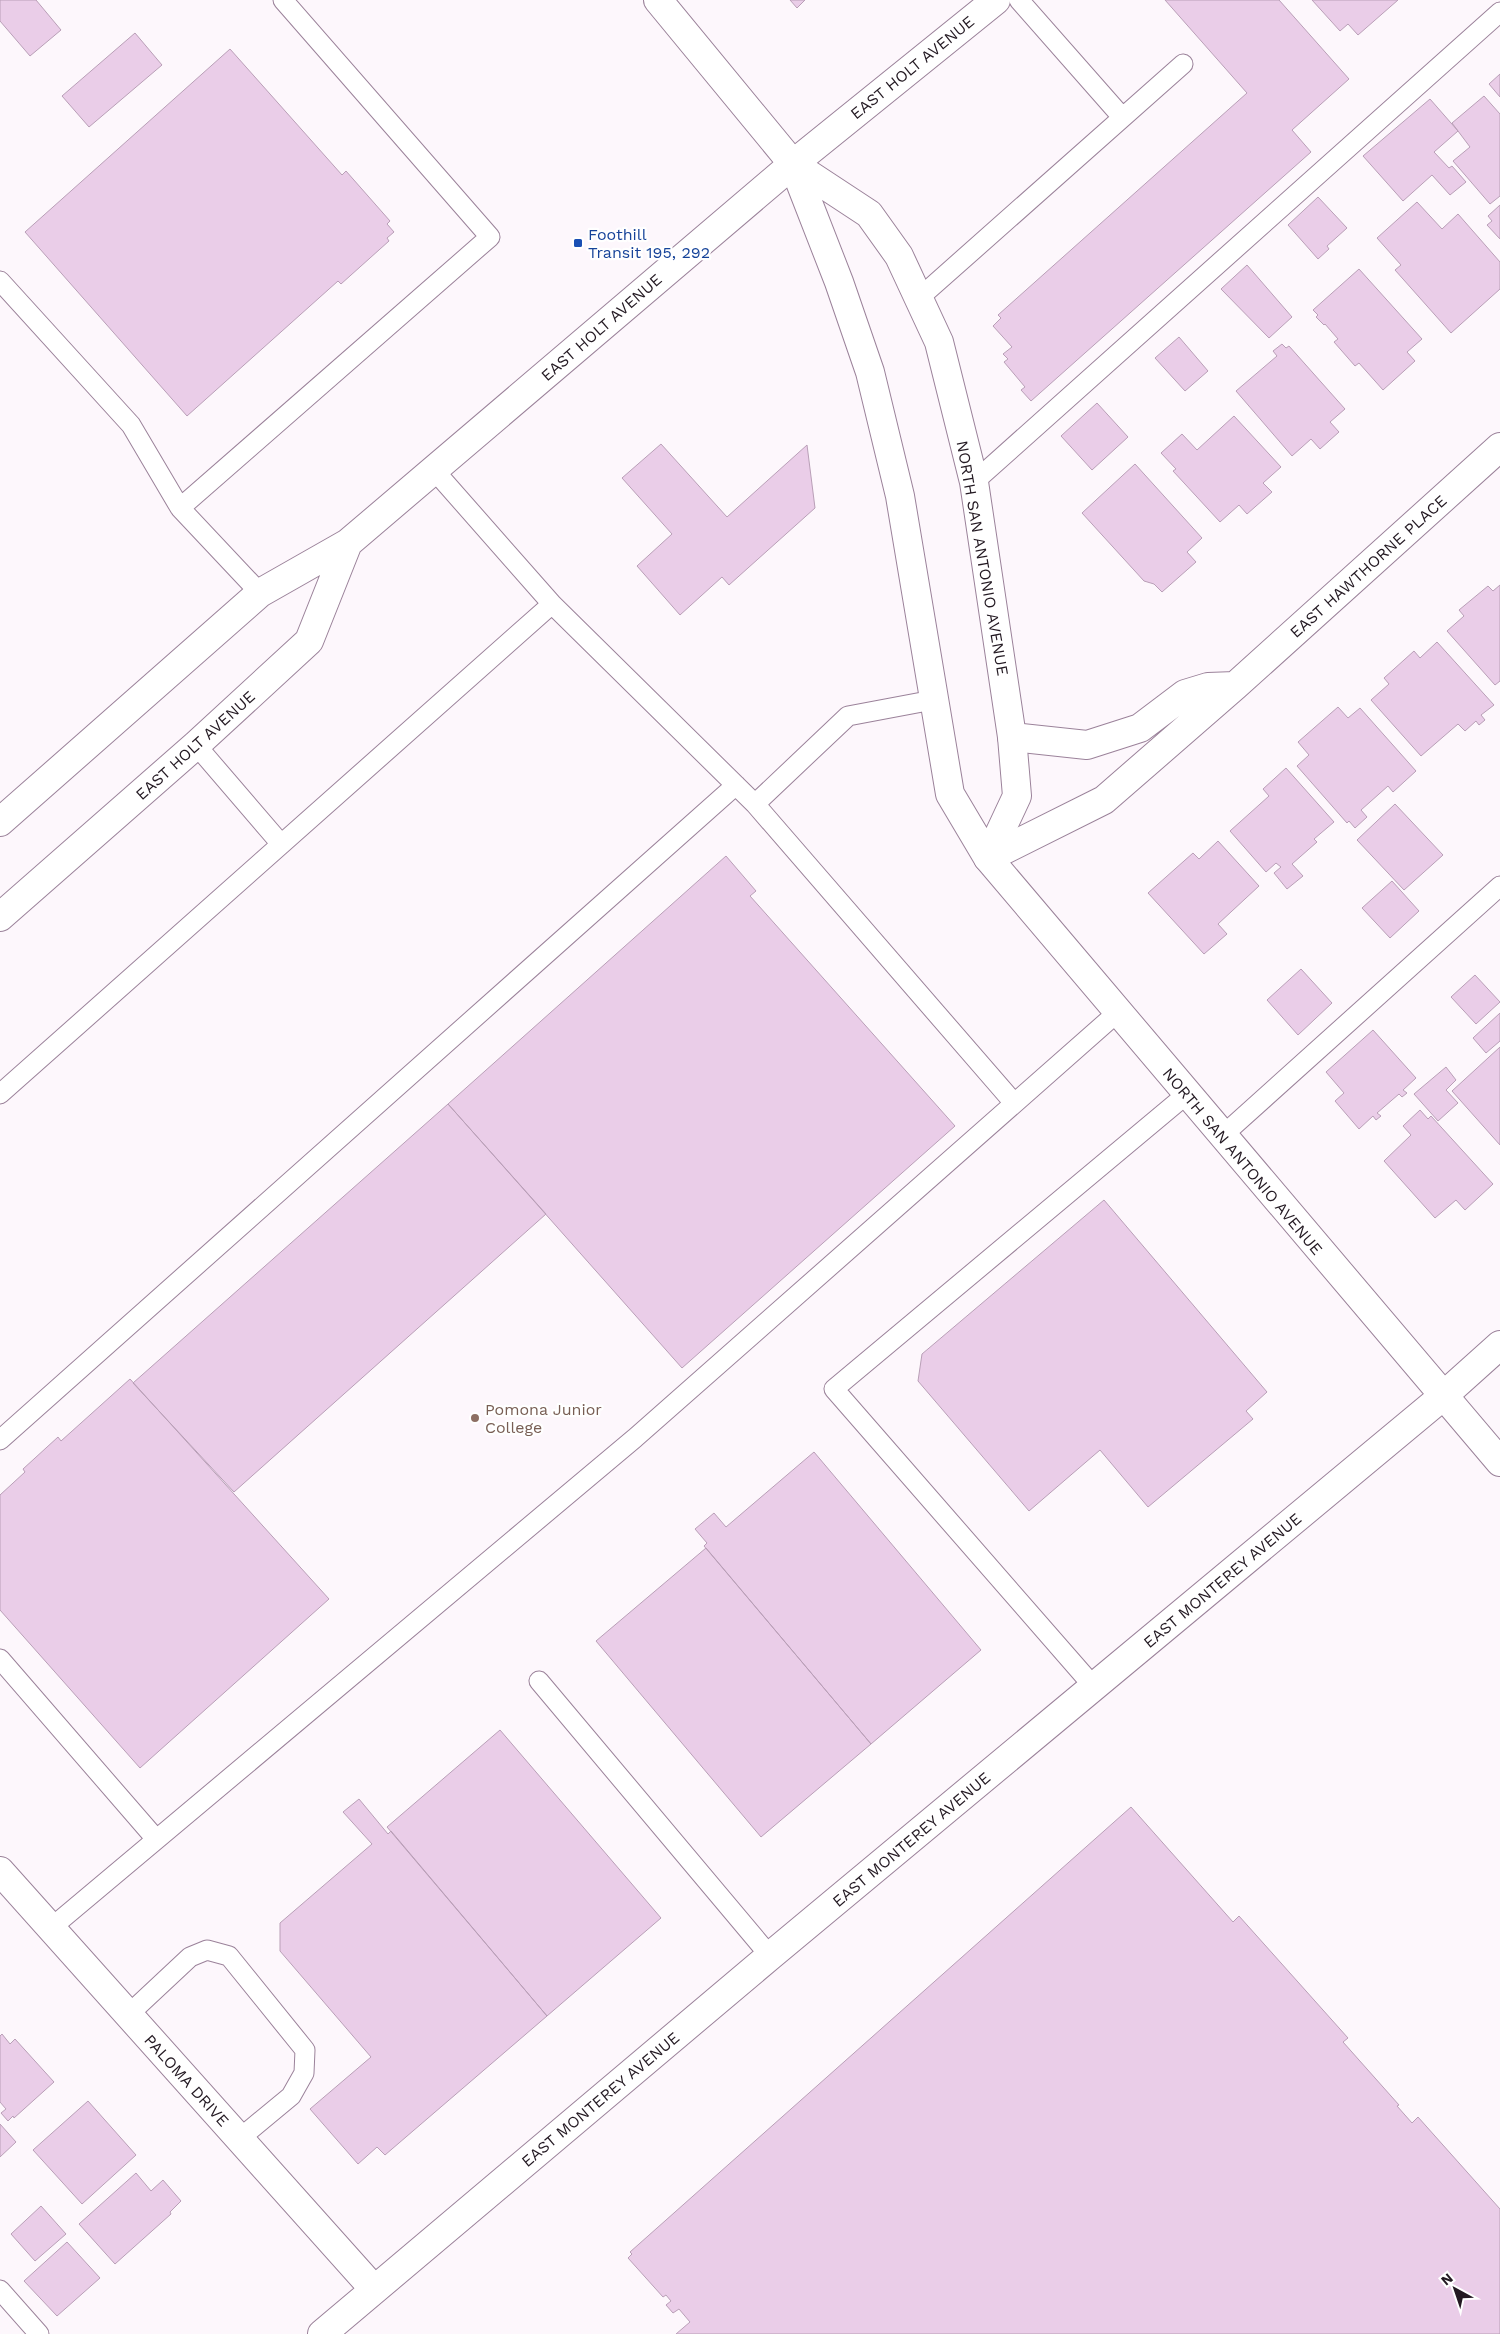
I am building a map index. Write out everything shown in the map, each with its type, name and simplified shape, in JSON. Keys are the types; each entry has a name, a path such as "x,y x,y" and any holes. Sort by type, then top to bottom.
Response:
{"main road":[{"name":"NORTH SAN ANTONIO AVENUE","path":"658,0 792,164 868,214 899,256 939,342 974,482 1012,737 1017,796 988,858"},
{"name":"EAST HOLT AVENUE","path":"0,822 260,593 348,543 792,164 996,0"},
{"name":"NORTH SAN ANTONIO AVENUE","path":"792,164 839,282 870,372 900,496 950,794 988,858 1442,1397 1500,1462"},
{"name":"EAST HAWTHORNE PLACE","path":"988,858 1104,800 1235,686 1500,447"},
{"name":"EAST HOLT AVENUE","path":"0,917 196,745 309,641 348,543"},
{"path":"1012,737 1087,745 1140,728 1185,694 1208,687 1235,686"},
{"name":"EAST MONTEREY AVENUE","path":"322,2334 374,2288 770,1956 1442,1397 1500,1344"},
{"name":"PALOMA DRIVE","path":"0,1871 374,2288"}],"lane":[{"path":"180,508 490,236 283,0"},
{"path":"1019,0 1122,117"},
{"path":"974,482 1500,12"},
{"path":"918,299 1183,64"},
{"path":"0,282 131,425 180,508 260,593"},
{"path":"434,470 552,604 755,804 1014,1104"},
{"path":"0,1094 552,604"},
{"path":"755,804 848,716 933,700"},
{"path":"196,745 281,844"},
{"path":"0,1440 736,785"},
{"path":"1222,1136 1500,886"},
{"path":"51,1928 636,1438 1118,1012"},
{"path":"1094,1687 834,1389 1187,1094"},
{"path":"0,1659 156,1839"},
{"path":"539,1681 770,1956"},
{"path":"128,2015 190,1957 207,1950 228,1956 305,2050 304,2073 291,2096 240,2139"},
{"path":"0,2290 39,2334"}],"building":[{"path":"0,0 36,0 61,30 30,56 0,21"},
{"path":"790,0 805,0 797,8"},
{"path":"1165,0 1279,0 1349,79 1292,130 1311,152 1031,401 1021,390 1025,387 1004,362 1008,359 1003,354 1012,347 993,326 1001,318 998,315 1247,93"},
{"path":"1312,0 1398,0 1358,35 1348,24 1340,31"},
{"path":"135,33 162,65 89,127 62,96"},
{"path":"230,49 342,175 346,171 390,221 387,224 394,232 387,238 389,241 341,284 338,281 187,416 25,232"},
{"path":"1500,74 1500,97 1489,84"},
{"path":"1484,96 1500,114 1500,196 1490,204 1453,161 1470,147 1452,123"},
{"path":"1430,99 1458,131 1434,152 1449,168 1452,166 1466,182 1450,195 1432,175 1403,201 1363,156"},
{"path":"1318,197 1347,228 1327,246 1329,249 1318,259 1288,225"},
{"path":"1417,202 1442,229 1458,214 1500,262 1500,289 1451,333 1395,270 1401,265 1377,238"},
{"path":"1500,205 1500,239 1487,225 1492,221 1488,216"},
{"path":"1247,265 1292,317 1269,338 1221,289"},
{"path":"1359,269 1422,339 1407,352 1415,361 1383,390 1359,363 1355,366 1334,342 1338,339 1316,317 1318,315 1313,310"},
{"path":"1179,337 1208,371 1185,391 1155,358"},
{"path":"1282,344 1286,348 1289,346 1345,409 1330,422 1339,432 1320,449 1311,439 1292,456 1236,391 1277,356 1273,351"},
{"path":"1097,403 1128,437 1092,470 1061,436"},
{"path":"1234,416 1281,467 1263,483 1272,492 1247,514 1239,505 1220,522 1173,471 1176,469 1161,453 1182,434 1197,450"},
{"path":"661,444 727,517 807,445 815,508 729,585 722,577 680,615 637,566 672,534 622,478"},
{"path":"1135,464 1202,538 1187,552 1196,562 1162,592 1154,584 1144,581 1082,513"},
{"path":"1500,585 1500,681 1495,685 1447,631 1464,616 1459,610 1488,586 1493,591"},
{"path":"1437,642 1494,705 1481,715 1485,720 1479,725 1476,721 1465,731 1458,724 1421,756 1371,700 1389,684 1384,678 1414,651 1420,658"},
{"path":"1338,707 1348,718 1360,708 1416,771 1393,792 1388,786 1361,810 1367,817 1355,828 1349,821 1347,823 1297,766 1309,755 1298,742"},
{"path":"1286,768 1334,822 1314,839 1317,842 1292,864 1303,876 1287,889 1274,873 1281,867 1276,863 1266,872 1230,831 1269,796 1263,789"},
{"path":"1395,804 1443,855 1404,890 1357,840"},
{"path":"1218,841 1259,886 1218,924 1227,934 1204,954 1148,893 1193,853 1199,859"},
{"path":"726,856 756,891 750,896 955,1126 682,1368 448,1104"},
{"path":"1392,881 1419,911 1390,938 1362,908"},
{"path":"1301,969 1332,1003 1298,1035 1267,1000"},
{"path":"1475,975 1500,1002 1476,1024 1451,997"},
{"path":"1500,1013 1500,1041 1486,1053 1473,1038"},
{"path":"1373,1030 1416,1078 1403,1090 1407,1093 1402,1097 1399,1094 1377,1113 1381,1116 1376,1120 1373,1116 1359,1129 1335,1101 1344,1093 1326,1072"},
{"path":"1500,1047 1500,1145 1452,1091"},
{"path":"1446,1067 1456,1080 1446,1090 1458,1103 1438,1121 1414,1094"},
{"path":"448,1104 546,1214 234,1492 133,1383"},
{"path":"1420,1110 1428,1119 1431,1116 1493,1184 1465,1210 1456,1200 1435,1218 1384,1161 1411,1135 1403,1126"},
{"path":"1104,1200 1267,1392 1246,1411 1253,1419 1148,1507 1100,1450 1029,1511 918,1381 922,1354"},
{"path":"130,1379 329,1599 140,1768 0,1610 0,1495 25,1472 23,1469 58,1437 61,1441"},
{"path":"814,1452 981,1650 871,1744 704,1546 707,1543 695,1529 714,1513 726,1527"},
{"path":"706,1548 871,1744 761,1837 596,1641"},
{"path":"500,1730 661,1918 547,2016 387,1827"},
{"path":"359,1799 388,1834 391,1831 547,2016 385,2155 377,2147 358,2164 310,2109 371,2057 280,1951 280,1923 372,1844 343,1812"},
{"path":"1131,1807 1233,1922 1239,1916 1348,2038 1343,2042 1399,2105 1397,2106 1412,2123 1418,2117 1500,2209 1500,2334 676,2334 690,2322 679,2309 673,2313 666,2305 671,2301 666,2295 663,2297 628,2258 632,2254 630,2252"},
{"path":"2,2034 10,2044 15,2039 54,2082 14,2118 13,2116 8,2121 1,2113 6,2109 0,2102 0,2036"},
{"path":"88,2101 136,2155 82,2204 33,2150"},
{"path":"0,2124 16,2142 0,2157"},
{"path":"136,2173 151,2191 163,2180 181,2201 170,2212 171,2214 115,2264 79,2224"},
{"path":"41,2206 66,2234 35,2261 11,2234"},
{"path":"67,2242 100,2278 57,2316 24,2281"}],"place":[{"name":"Foothill Transit 195, 292","path":"578,243"},
{"name":"Pomona Junior College","path":"475,1418"}]}
